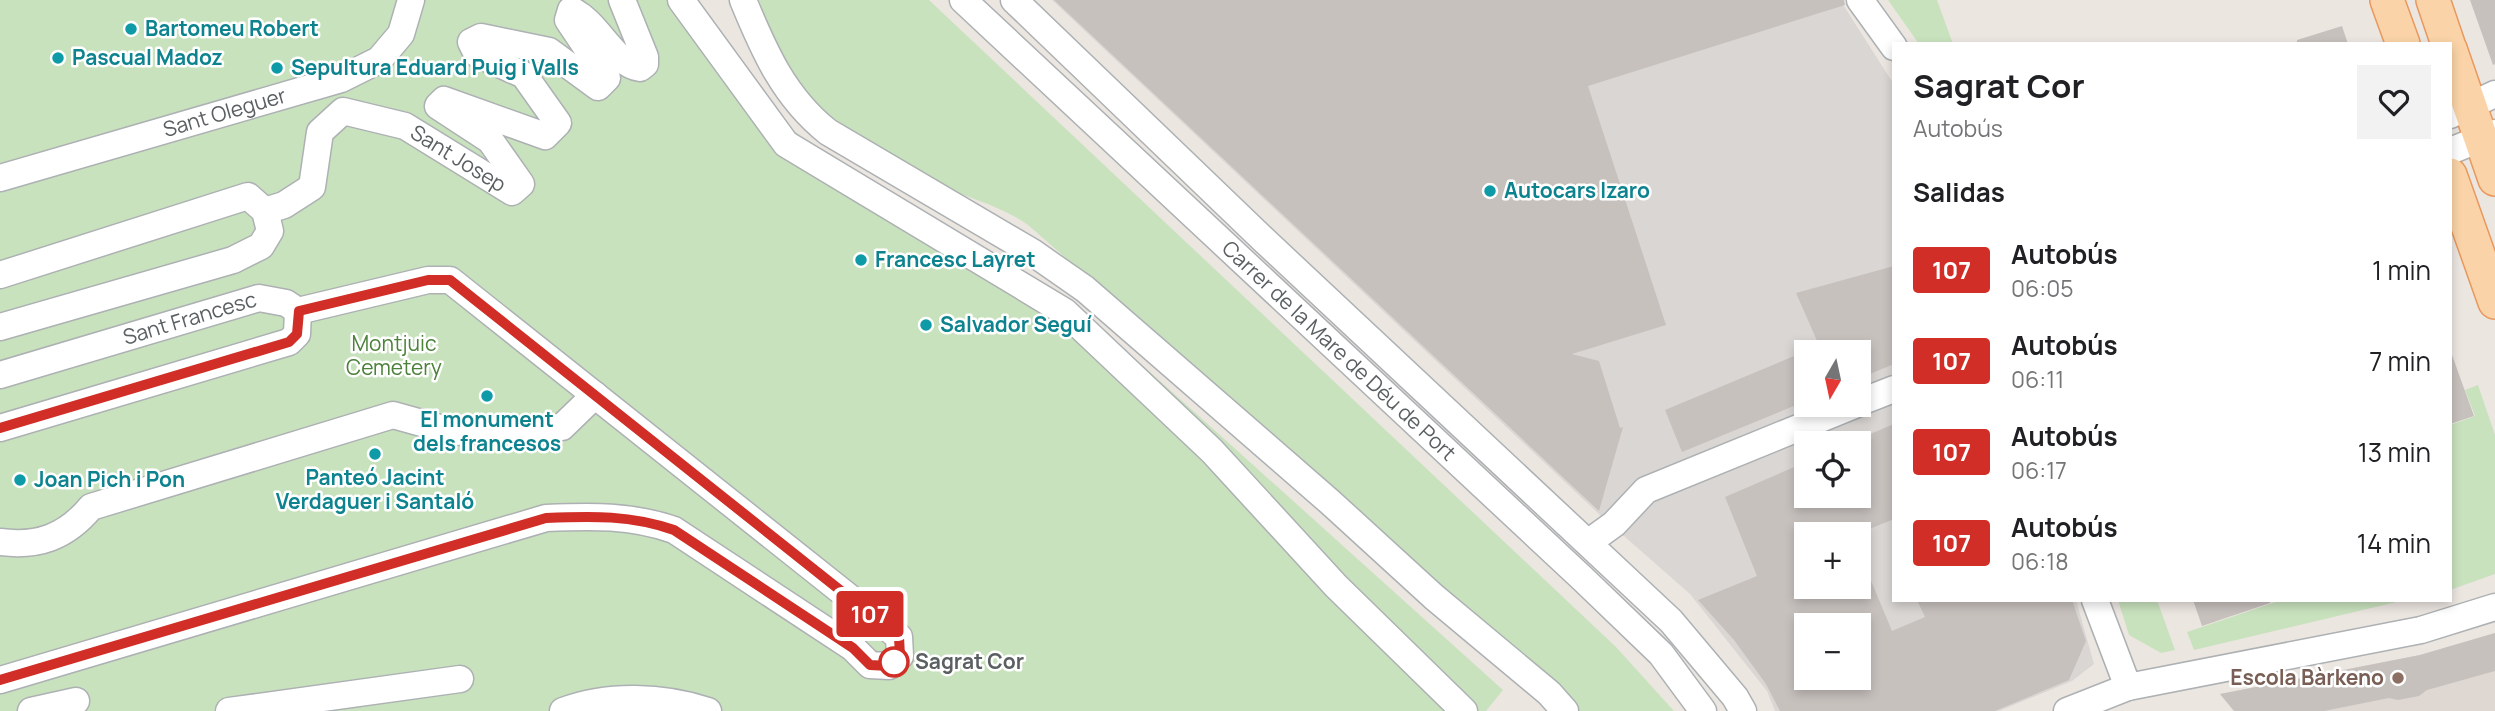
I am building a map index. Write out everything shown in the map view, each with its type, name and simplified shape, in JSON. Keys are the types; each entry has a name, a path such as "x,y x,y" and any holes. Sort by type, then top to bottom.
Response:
{"main road":[{"path":"2387,0 2402,42"},
{"path":"2433,0 2447,42"},
{"path":"2452,54 2471,104 2488,136 2495,178"},
{"path":"2452,181 2495,302"}],"street":[{"name":"Sant Oleguer","path":"0,178 341,79 379,60 401,34 411,0"},
{"name":"Sant Josep","path":"265,211 284,205 312,187 320,132 343,111 405,126 512,192 521,184 490,140 438,106 444,100 545,135 558,123 524,75 477,54 471,42 481,37 549,51 598,87 607,78 568,20 571,10 585,16 625,62 640,68 645,64 645,57 622,0"},
{"path":"681,0 786,144 1065,312 1212,451 1336,586 1464,711"},
{"path":"743,0 774,72 805,114 828,132 1032,253 1085,289 1330,502 1434,597 1549,693 1565,711"},
{"name":"Carrer de la Mare de Déu de Port","path":"963,0 1555,552 1661,654 1703,711"},
{"name":"Carrer de la Mare de Déu de Port","path":"1014,0 1266,243 1671,621 1735,697 1743,711"},
{"path":"1860,0 1892,44"},
{"path":"2452,150 2488,136"},
{"path":"0,275 248,196 265,211 270,231 261,246 233,260 0,327"},
{"path":"0,428 289,342 298,322 428,280 450,280 899,637 900,656 889,666 870,665 853,648 674,530 649,521 610,515 546,518 0,680"},
{"name":"Sant Francesc","path":"0,375 259,298 286,303 298,322"},
{"path":"1871,399 1892,390"},
{"path":"0,542 46,541 73,526 91,507 393,415 454,432 562,427 596,395"},
{"path":"1589,542 1614,524 1646,490 1826,417"},
{"path":"2096,602 2128,687"},
{"path":"2067,711 2128,687 2421,630 2495,607"},
{"path":"229,711 460,679"},
{"path":"563,711 608,700 666,700 708,711"},
{"path":"31,711 76,701"}],"shaded area":[{"path":"1052,0 1840,0 1892,81 1892,602 2077,602 2094,664 2072,681 1999,711 1775,711 1767,691 1690,594 1600,515"},
{"name":"Escola Bàrkeno","path":"2495,633 2495,711 2234,711 2220,694 2420,655"}],"green space":[{"name":"Montjuic Cemetery","path":"0,0 694,0 788,126 822,153 1069,299 1503,690 1486,711 0,711"},
{"path":"759,0 929,0 1616,647 1674,711 1576,711 1281,446 1028,225 1007,213 926,178 838,122 820,107 804,91 779,52"},
{"path":"1888,0 1937,0 1952,42 1918,42"},
{"path":"2478,385 2495,435 2495,574 2452,589 2452,424 2475,416 2465,390"},
{"path":"2119,602 2158,602 2175,650 2161,653 2129,635"},
{"path":"2276,602 2397,602 2194,650 2187,632"}],"building":[{"path":"1054,0 1844,0 1845,5 1588,86 1666,325 1572,354 1599,361 1620,428 1623,427 1599,511"},
{"path":"2470,0 2495,0 2493,65"},
{"path":"2342,26 2347,42 2297,42"},
{"path":"1892,267 1892,365 1871,374 1871,340 1817,340 1796,293"},
{"path":"2452,355 2474,416 2452,423"},
{"path":"1794,356 1794,406 1682,452 1665,410"},
{"path":"1892,425 1892,520 1871,528 1871,522 1794,522 1794,599 1871,599 1871,581 1892,631 1925,617 1918,602 2073,602 2086,641 2069,680 1995,711 1780,711 1766,684 1734,640 1698,600 1757,576 1725,497 1794,467 1794,508 1871,508 1871,434"},
{"path":"2194,602 2270,602 2270,603 2202,626"},
{"name":"Escola Bàrkeno","path":"2495,633 2495,671 2427,690 2419,696 2398,700 2389,698 2324,711 2234,711 2220,694 2420,655"}],"bus line":[{"name":"107","path":"0,428 289,342 297,334 299,311 428,280 450,280 899,637 900,656 889,666 870,665 853,648 674,530 649,521 610,515 546,518 0,680"}],"place":[{"name":"Bartomeu Robert","path":"131,29"},
{"name":"Pascual Madoz","path":"58,58"},
{"name":"Sepultura Eduard Puig i Valls","path":"277,68"},
{"name":"Autocars Izaro","path":"1490,191"},
{"name":"Francesc Layret","path":"861,260"},
{"name":"Salvador Seguí","path":"926,325"},
{"name":"El monument dels francesos","path":"487,396"},
{"name":"Panteó Jacint Verdaguer i Santaló","path":"375,454"},
{"name":"Joan Pich i Pon","path":"20,480"},
{"name":"Sagrat Cor","path":"894,662"},
{"name":"Escola Bàrkeno","path":"2398,678"}]}
